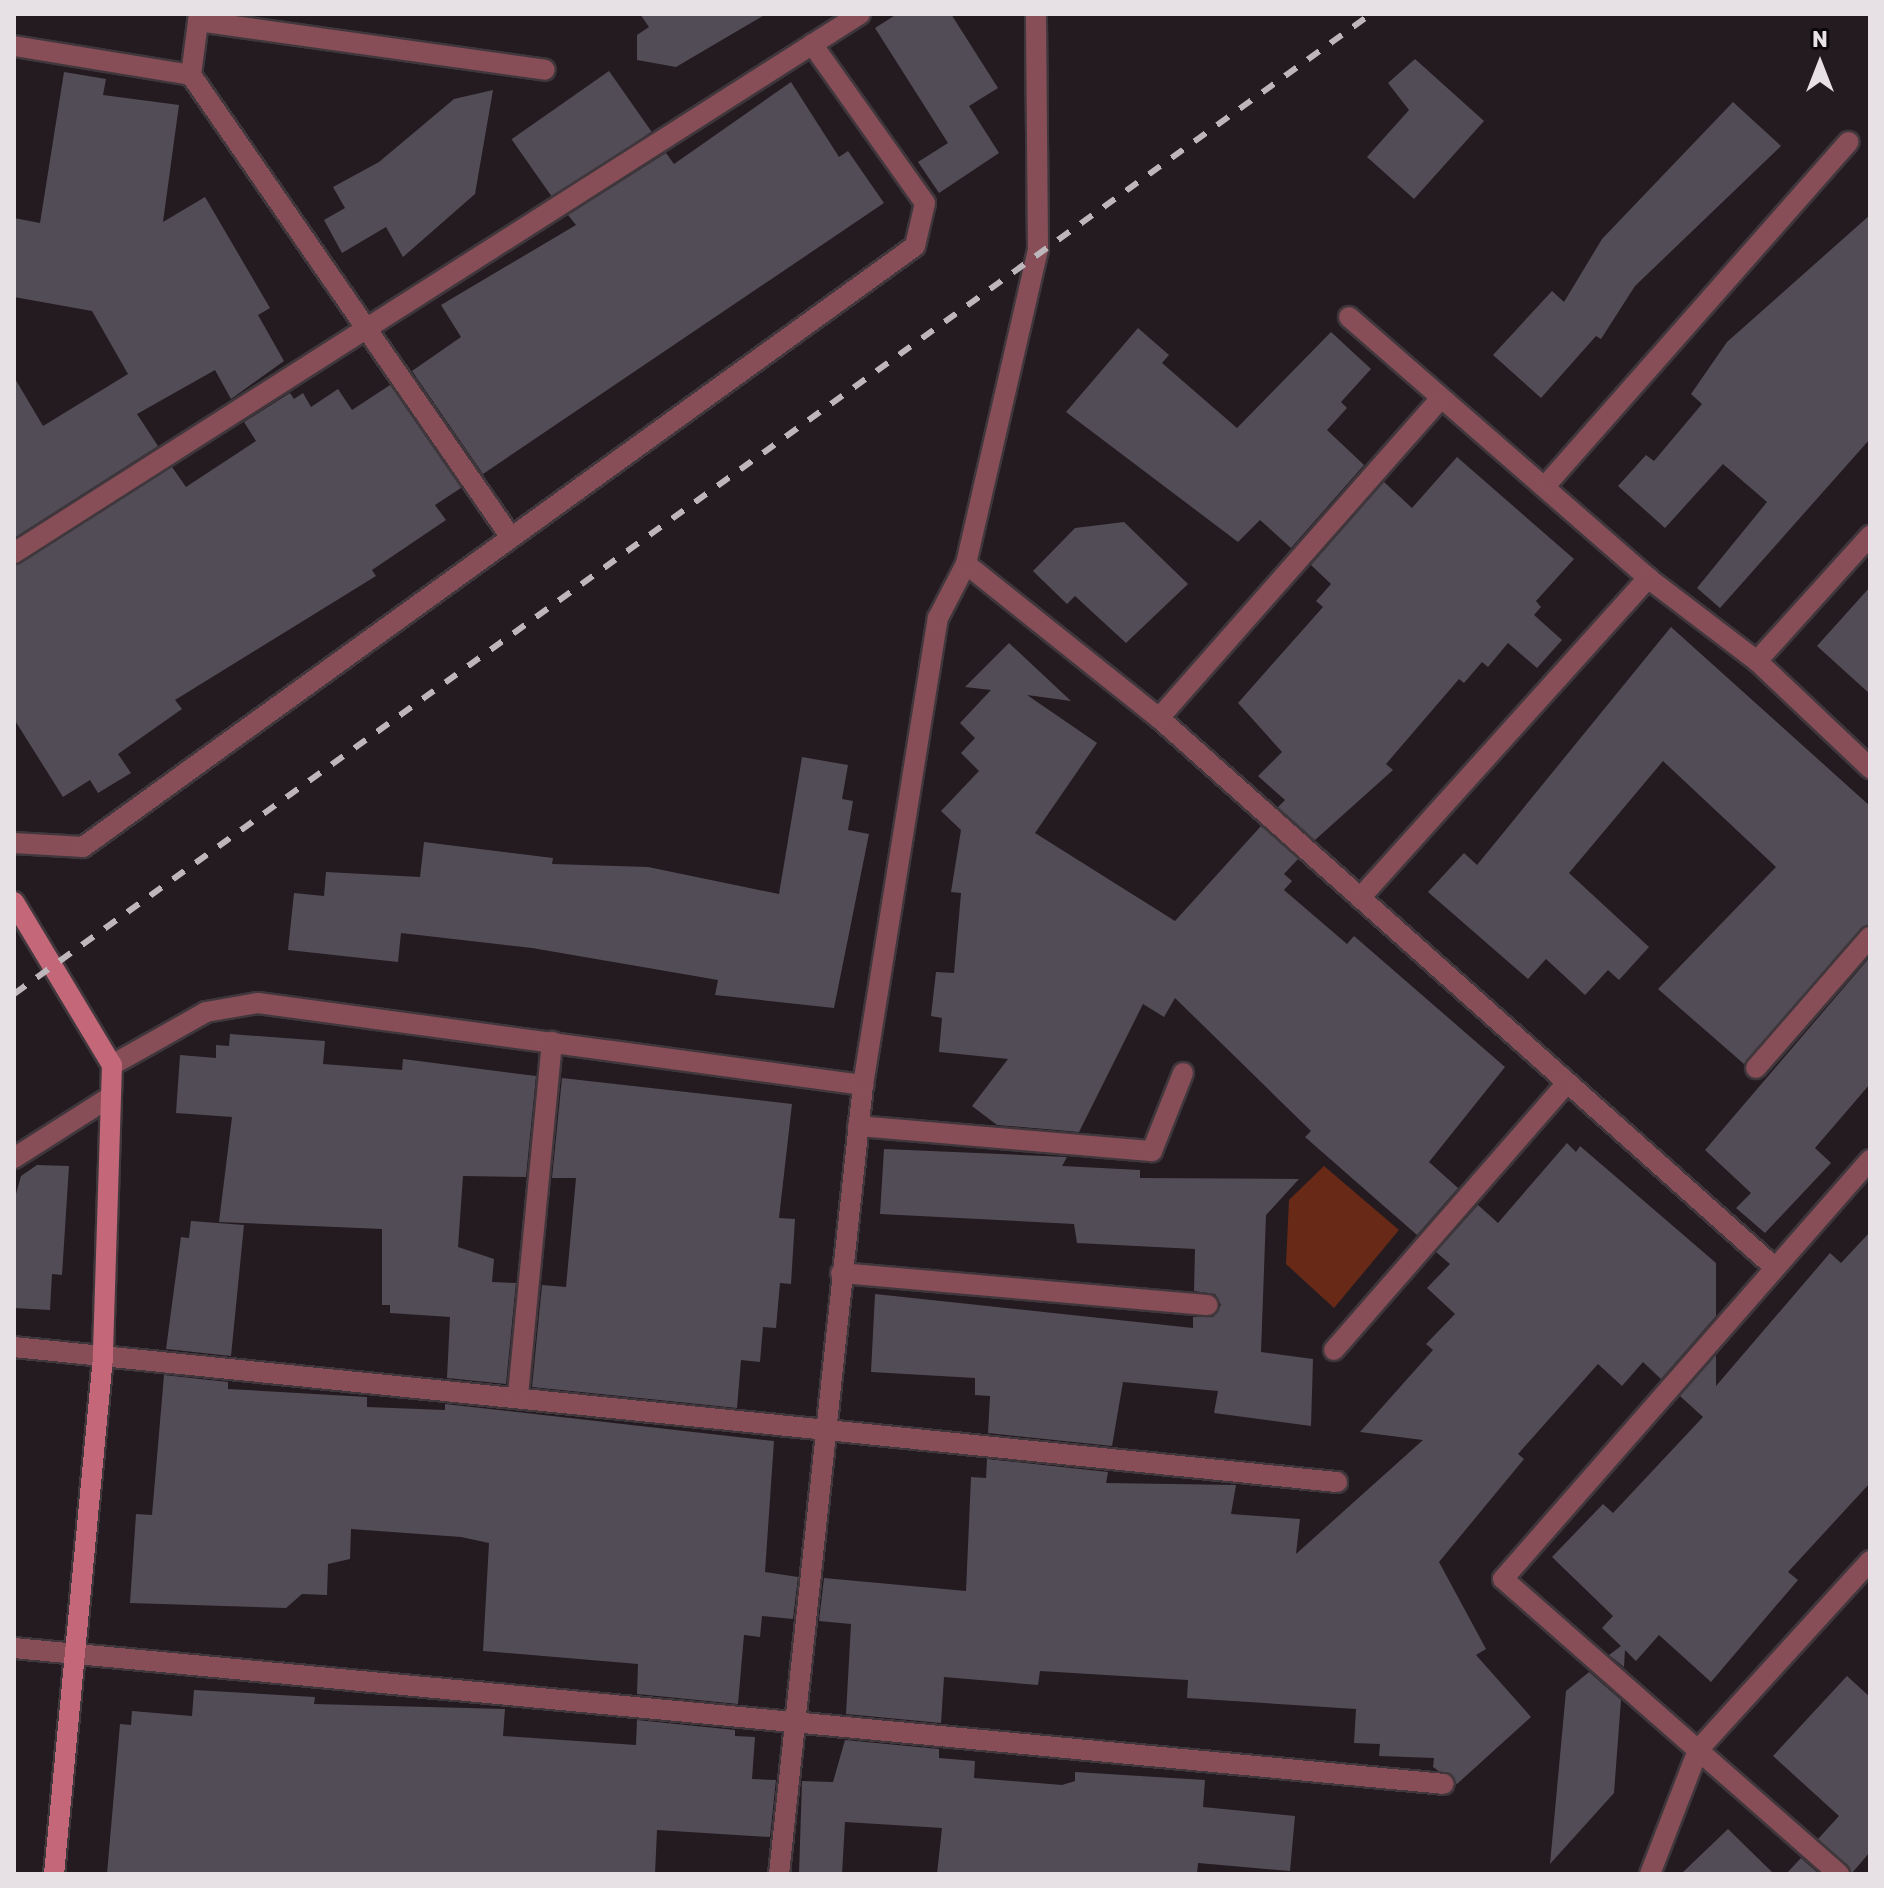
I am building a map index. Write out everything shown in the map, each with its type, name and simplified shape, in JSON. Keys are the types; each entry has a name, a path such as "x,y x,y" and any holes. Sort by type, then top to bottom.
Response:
{"street":[{"path":"14,553 362,328 860,14"},
{"path":"779,1874 791,1724 863,1085 938,618 966,564 1038,250 1036,14"},
{"path":"510,536 362,328 191,75 199,18 545,70"},
{"path":"14,843 83,847 915,246 925,203 812,44"},
{"path":"14,46 191,75"},
{"path":"1547,484 1848,142"},
{"path":"1349,317 1438,401 1547,484 1648,578 1757,661 1870,768"},
{"path":"1159,718 1438,401"},
{"path":"1757,661 1870,536"},
{"path":"966,564 1159,718 1565,1085 1774,1267"},
{"path":"1360,898 1648,578"},
{"path":"14,902 112,1065 103,1357 80,1654 54,1874"},
{"path":"1756,1068 1870,937"},
{"path":"112,1065 206,1012 258,1003 863,1085"},
{"path":"518,1395 552,1042"},
{"path":"858,1126 1152,1151 1183,1073"},
{"path":"1334,1350 1565,1085"},
{"path":"14,1158 110,1097"},
{"path":"1839,1874 1503,1579 1870,1160"},
{"path":"841,1273 1208,1305"},
{"path":"14,1347 824,1426 1337,1482"},
{"path":"1650,1874 1698,1750 1870,1561"},
{"path":"14,1648 1444,1784"}],"shaded area":[{"path":"1324,1166 1399,1230 1334,1308 1286,1264 1289,1200"}],"building":[{"path":"640,14 766,14 676,67 637,60 637,35 649,27"},
{"path":"897,14 951,14 998,88 969,106 999,153 939,193 918,162 948,143 875,28"},
{"path":"1415,59 1484,121 1414,199 1367,157 1409,110 1388,83"},
{"path":"609,71 651,132 554,200 512,139"},
{"path":"64,72 106,79 103,95 179,105 163,222 205,197 270,308 258,315 284,361 231,399 215,370 137,414 158,446 14,538 14,377 43,426 128,374 92,311 14,297 14,218 40,223"},
{"path":"791,82 839,157 848,151 884,203 483,474 412,371 461,337 441,305 576,225 568,215 666,153 674,164"},
{"path":"493,90 475,194 403,257 386,227 342,253 324,220 345,208 333,187 379,162 454,99"},
{"path":"1733,102 1781,146 1635,286 1601,339 1596,336 1541,398 1493,355 1552,291 1564,302 1602,239"},
{"path":"1870,215 1870,439 1720,608 1697,588 1767,502 1723,464 1665,528 1618,486 1646,455 1654,461 1702,404 1691,394 1727,342"},
{"path":"1138,328 1169,355 1162,363 1237,428 1331,332 1371,369 1341,402 1347,408 1327,430 1364,465 1291,548 1260,520 1238,542 1066,412"},
{"path":"390,385 461,488 435,505 446,520 372,570 376,576 175,700 182,709 118,754 131,773 98,793 90,780 63,797 14,719 14,566 172,467 186,487 256,441 244,422 290,393 294,399 303,393 311,407 338,389 352,410"},
{"path":"1457,457 1574,559 1536,601 1541,607 1534,615 1562,640 1537,668 1508,643 1488,667 1482,662 1464,683 1459,679 1386,764 1393,770 1315,840 1278,807 1285,800 1258,776 1282,752 1238,703 1323,607 1316,601 1331,584 1311,565 1384,482 1412,508"},
{"path":"1124,522 1188,584 1126,643 1075,596 1067,604 1033,571 1075,528"},
{"path":"1870,587 1870,694 1817,646"},
{"path":"1671,627 1870,806 1870,924 1744,1064 1658,989 1776,867 1663,761 1569,873 1649,947 1619,980 1608,970 1585,995 1546,959 1528,979 1428,892 1464,853 1477,865"},
{"path":"1009,643 1071,701 1027,695 1097,743 1035,833 1175,921 1261,826 1298,859 1284,874 1292,881 1284,890 1347,944 1354,936 1505,1067 1429,1162 1458,1188 1417,1235 1305,1137 1311,1131 1175,998 1164,1017 1143,1004 1079,1132 997,1125 972,1106 1008,1059 939,1052 942,1018 931,1016 936,972 954,973 961,893 951,892 961,830 941,811 979,771 961,753 975,738 960,723 991,690 965,687"},
{"path":"802,757 848,765 842,799 853,801 848,830 869,834 834,1008 715,995 718,980 532,948 401,933 398,962 288,950 294,893 324,896 326,872 420,877 424,842 553,858 552,864 648,867 779,894"},
{"path":"1870,957 1870,1084 1815,1148 1831,1163 1765,1233 1736,1208 1751,1193 1705,1150"},
{"path":"230,1034 325,1041 323,1064 402,1070 403,1059 536,1076 526,1177 463,1176 458,1247 494,1259 492,1282 516,1283 506,1384 447,1378 450,1317 390,1313 390,1305 382,1305 382,1229 219,1222 232,1117 176,1113 180,1055 216,1058 216,1045 229,1046"},
{"path":"562,1078 792,1104 779,1218 795,1219 791,1284 780,1283 776,1328 763,1327 760,1362 741,1360 737,1408 532,1387 542,1285 566,1287 576,1178 552,1178"},
{"path":"1567,1143 1576,1152 1580,1146 1716,1263 1716,1316 1661,1379 1643,1362 1622,1386 1598,1364 1518,1454 1524,1459 1439,1562 1486,1649 1476,1655 1531,1717 1457,1784 1433,1767 1434,1758 1379,1756 1380,1744 1354,1743 1356,1709 1187,1698 1188,1680 1040,1671 1038,1685 944,1677 941,1723 846,1714 851,1624 819,1621 824,1578 966,1591 971,1477 986,1478 987,1459 1108,1472 1106,1483 1236,1485 1231,1514 1300,1519 1296,1554 1423,1440 1360,1432 1433,1350 1426,1344 1455,1314 1427,1288 1450,1264 1436,1252 1478,1205 1498,1223"},
{"path":"884,1149 1067,1157 1062,1166 1140,1170 1140,1178 1299,1179 1266,1215 1261,1352 1313,1359 1311,1426 1214,1413 1218,1391 1123,1382 1112,1446 988,1433 990,1396 975,1395 975,1378 871,1372 875,1294 1193,1328 1193,1317 1213,1317 1221,1305 1215,1294 1194,1291 1195,1249 1077,1243 1074,1224 880,1214"},
{"path":"37,1165 69,1166 62,1275 52,1274 50,1310 14,1308 14,1201 21,1176"},
{"path":"191,1221 244,1225 231,1356 166,1349 181,1237 189,1238"},
{"path":"1870,1232 1870,1483 1788,1572 1798,1580 1711,1682 1659,1635 1636,1661 1625,1650 1624,1667 1609,1655 1621,1646 1602,1628 1613,1616 1552,1557 1603,1504 1613,1513 1703,1417 1680,1396 1716,1355 1716,1386 1830,1253 1841,1263"},
{"path":"164,1375 228,1382 228,1389 367,1397 367,1407 445,1410 445,1404 774,1441 765,1572 798,1577 793,1619 762,1616 760,1637 744,1635 738,1704 637,1694 638,1664 483,1651 489,1543 461,1537 351,1529 350,1559 328,1564 327,1595 302,1594 286,1608 130,1603 136,1514 152,1515"},
{"path":"1589,1672 1621,1700 1614,1793 1550,1864 1566,1691"},
{"path":"1847,1676 1870,1697 1870,1852 1852,1873 1818,1839 1839,1816 1773,1756"},
{"path":"194,1690 315,1697 314,1704 505,1709 503,1736 636,1745 637,1720 735,1730 735,1736 755,1737 752,1779 776,1780 770,1837 657,1830 655,1874 107,1874 120,1724 131,1725 132,1711 192,1716"},
{"path":"845,1740 939,1749 939,1758 975,1761 974,1778 1062,1785 1075,1781 1075,1772 1205,1780 1203,1807 1295,1816 1290,1871 1198,1863 1197,1874 937,1874 942,1828 845,1822 842,1874 799,1874 802,1781 833,1782"},
{"path":"1728,1829 1774,1874 1681,1874"},
{"path":"1801,1858 1819,1874 1786,1874"}],"railway":[{"path":"14,994 1371,14"}]}
